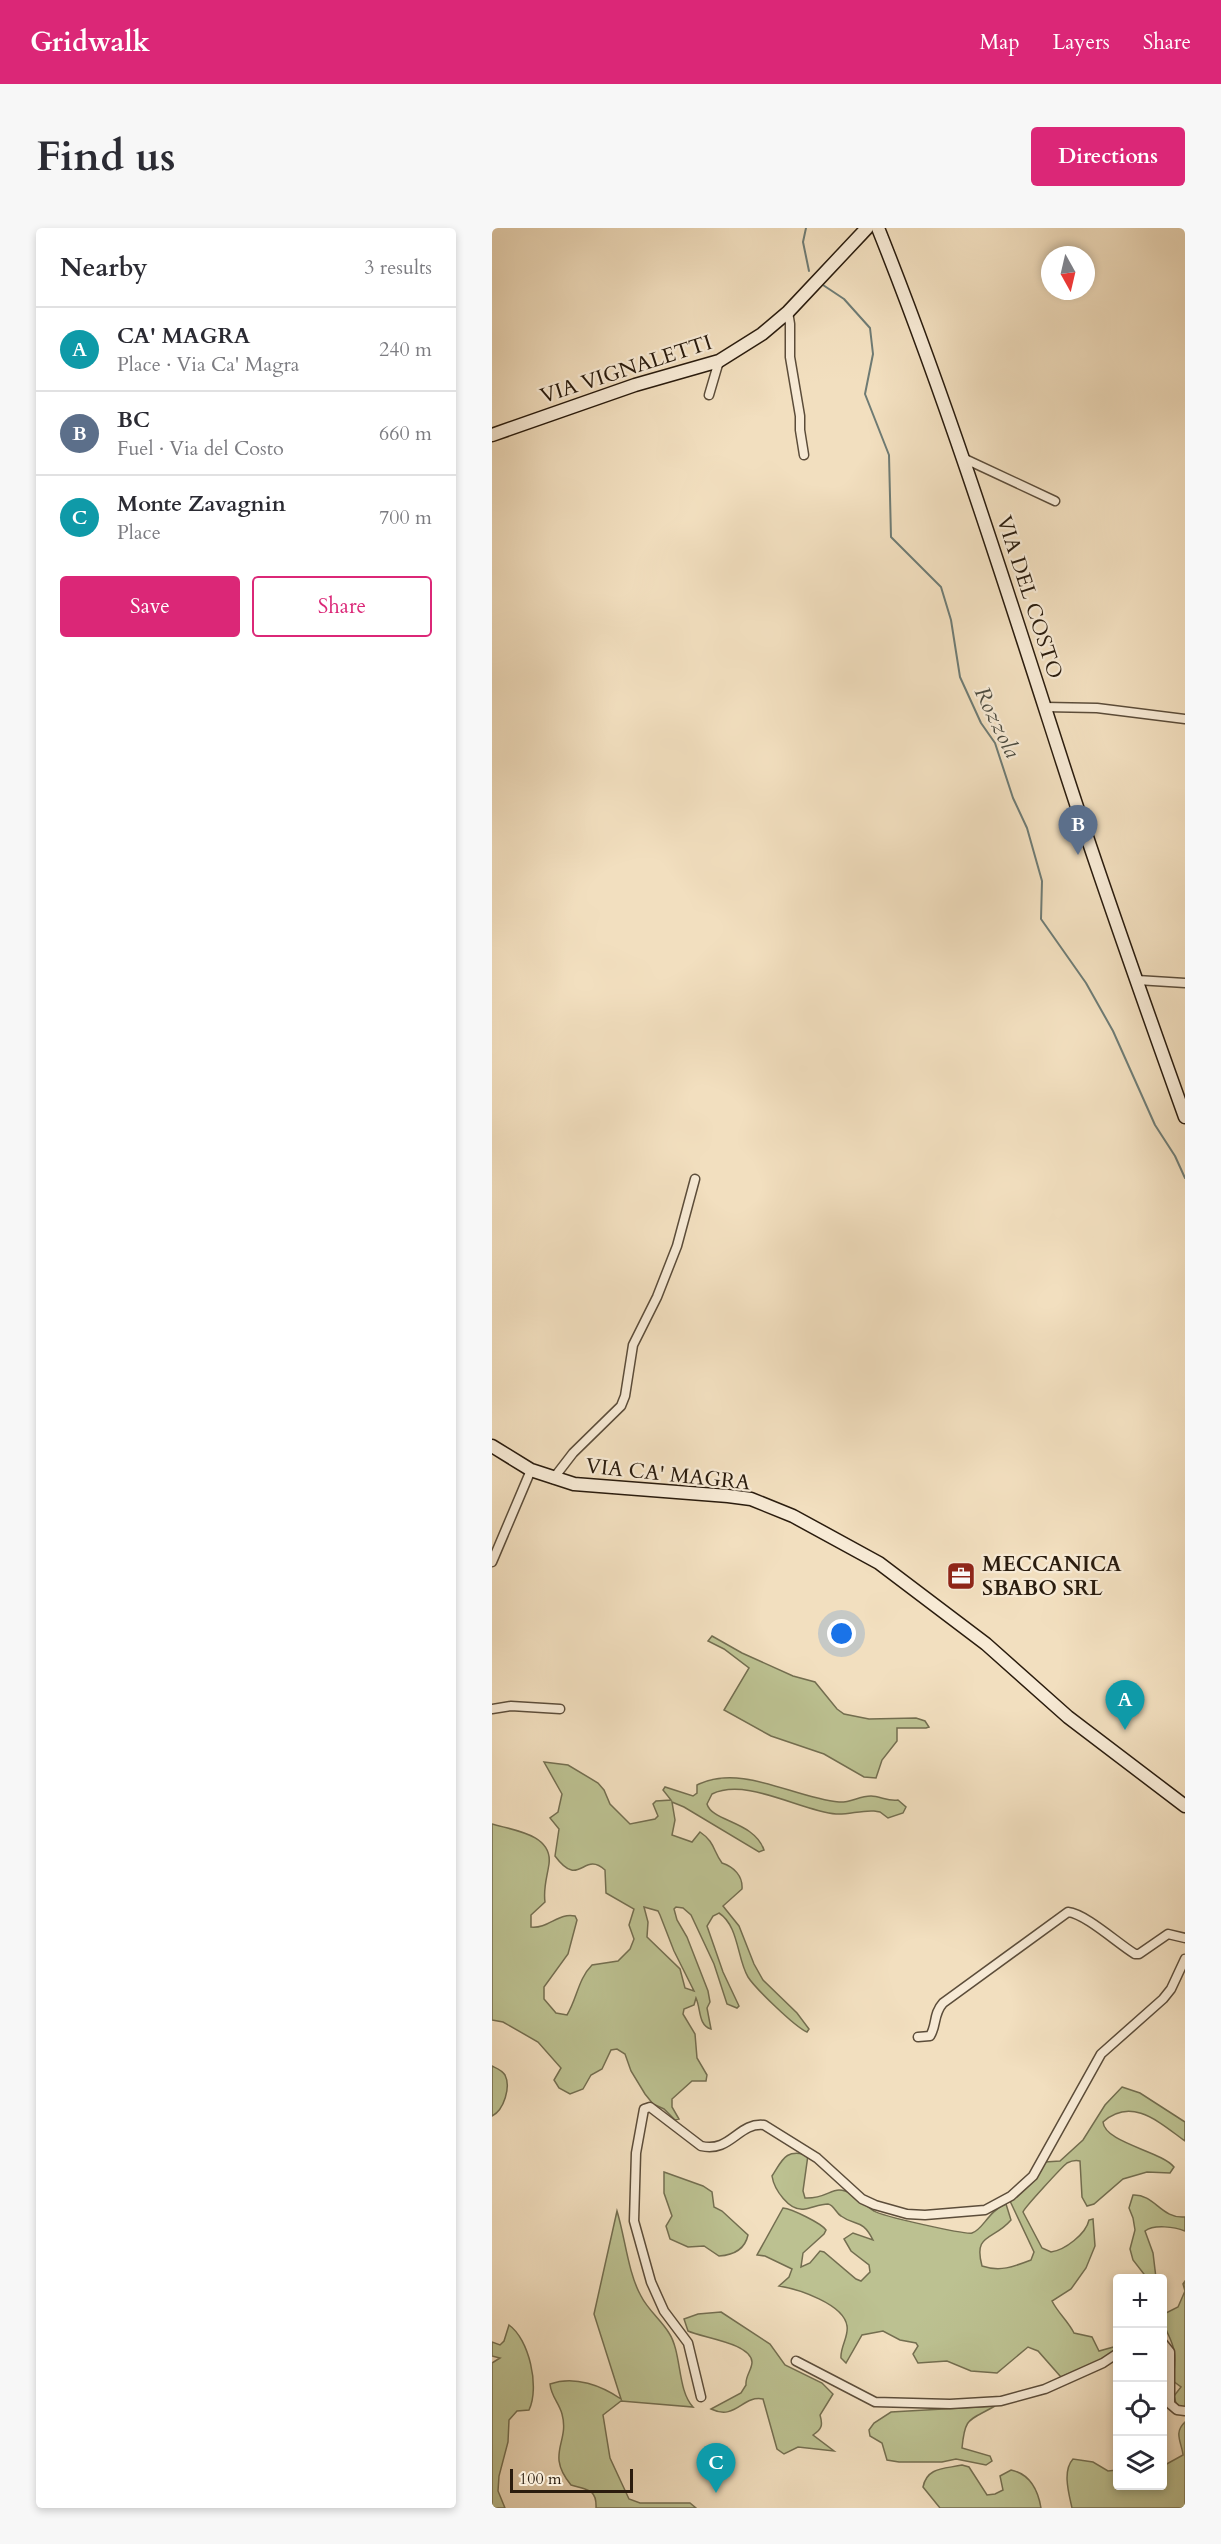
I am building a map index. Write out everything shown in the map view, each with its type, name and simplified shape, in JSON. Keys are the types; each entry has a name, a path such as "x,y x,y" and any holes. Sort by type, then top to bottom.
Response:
{"street":[{"name":"VIA VIGNALETTI","path":"492,435 627,388 719,360 762,334 788,312 867,228"},
{"name":"VIA DEL COSTO","path":"878,228 963,458 1185,1117"},
{"path":"788,312 790,357 804,456"},
{"path":"709,395 719,360"},
{"path":"963,458 1055,501"},
{"path":"1045,706 1097,708 1185,719"},
{"path":"1137,980 1185,983"},
{"name":"VIA CA' MAGRA","path":"553,1479 588,1438 621,1406 625,1396 633,1345 657,1297 677,1246 695,1179"},
{"name":"VIA CA' MAGRA","path":"492,1446 531,1470 574,1484 751,1499 793,1516 879,1563 898,1576 986,1644 1068,1717 1185,1806"},
{"path":"492,1562 531,1470"},
{"path":"492,1709 511,1706 560,1709"},
{"path":"918,2037 930,2036 933,2031 935,2014 943,2003 1068,1912 1086,1918 1105,1935 1135,1954 1139,1954 1168,1934 1185,1938"},
{"path":"701,2397 688,2343 659,2302 634,2221 636,2153 644,2109 650,2107 701,2146 709,2148 720,2146 755,2124 764,2125 817,2158 862,2199 875,2205 907,2214 925,2215 985,2210 1011,2196 1033,2176 1101,2054 1163,1999 1171,1989 1185,1959"},
{"path":"1167,2348 1170,2352 1170,2404 1177,2410 1185,2411"},
{"path":"796,2361 875,2402 950,2404 1001,2401 1045,2389 1113,2356"}],"green space":[{"path":"712,1636 742,1653 793,1676 815,1682 837,1709 844,1714 869,1719 916,1718 925,1721 929,1727 897,1728 897,1741 882,1760 876,1778 864,1777 824,1754 771,1736 724,1710 749,1668 724,1649 708,1641"},
{"path":"544,1762 568,1765 598,1783 610,1804 630,1824 655,1819 658,1816 653,1804 656,1801 671,1800 663,1790 665,1787 693,1796 697,1793 697,1785 716,1779 751,1780 839,1802 874,1796 898,1800 906,1807 903,1813 888,1818 874,1811 841,1814 822,1812 757,1792 726,1790 712,1794 707,1804 710,1810 752,1833 764,1850 759,1852 672,1802 675,1820 672,1835 692,1842 700,1832 711,1843 722,1863 739,1876 742,1889 723,1906 739,1926 763,1980 797,2013 809,2029 807,2032 801,2029 776,2007 748,1977 734,1934 726,1919 719,1913 713,1916 707,1926 723,1972 739,2006 737,2008 727,2004 714,1964 691,1915 683,1908 676,1907 674,1909 677,1920 687,1937 708,1991 710,2002 707,2008 711,2029 702,2020 696,1998 694,2005 684,2009 683,2014 695,2034 697,2058 707,2075 706,2081 692,2081 672,2099 672,2107 679,2119 675,2120 664,2109 653,2104 631,2071 625,2054 617,2049 611,2050 602,2069 591,2075 583,2089 570,2094 559,2088 554,2080 561,2068 538,2042 503,2022 492,2020 492,1824 530,1835 545,1846 549,1854 544,1892 545,1902 531,1915 531,1927 543,1926 569,1915 575,1916 577,1920 568,1954 544,1987 544,1999 556,2013 567,2015 584,1976 592,1965 618,1961 630,1949 634,1939 629,1925 634,1909 606,1893 605,1870 598,1865 591,1864 570,1870 563,1866 555,1856 559,1829 550,1818 558,1812 562,1794","holes":["644,1907 658,1911 674,1951 694,1991 685,1988 680,1969 647,1937 648,1922"]},
{"path":"492,2066 504,2073 507,2080 507,2092 500,2109 492,2116"},
{"path":"1122,2087 1140,2093 1185,2122 1185,2141 1156,2120 1135,2112 1125,2111 1103,2122 1113,2136 1167,2161 1174,2167 1170,2173 1147,2172 1123,2179 1094,2204 1087,2206 1082,2197 1080,2161 1072,2161 1058,2172 1023,2212 1042,2248 1051,2252 1057,2251 1074,2240 1084,2231 1089,2220 1093,2219 1095,2246 1086,2268 1071,2289 1052,2301 1074,2333 1092,2337 1099,2351 1113,2347 1113,2355 1061,2377 1038,2351 1028,2347 997,2373 971,2371 947,2361 918,2363 913,2354 918,2346 916,2343 900,2340 883,2331 862,2335 846,2363 841,2358 847,2330 844,2318 829,2304 819,2299 779,2286 789,2277 792,2269 765,2256 757,2255 783,2208 806,2217 826,2230 803,2253 801,2267 810,2263 820,2251 856,2279 861,2281 870,2272 869,2265 851,2251 844,2239 853,2233 873,2240 862,2226 841,2216 828,2204 799,2209 788,2203 779,2193 772,2176 786,2157 800,2153 808,2155 803,2191 805,2198 817,2197 836,2190 844,2191 874,2211 923,2225 966,2233 976,2231 995,2211 1006,2204 1011,2220 982,2242 980,2255 982,2266 995,2269 1007,2268 1031,2260 1034,2252 1010,2201 1033,2179 1045,2162 1060,2161 1083,2140 1105,2105"},
{"path":"664,2172 703,2186 712,2192 714,2207 722,2211 748,2235 741,2248 734,2253 719,2256 704,2246 688,2247 670,2239 666,2226 672,2216 664,2193"},
{"path":"1133,2195 1141,2196 1170,2214 1185,2217 1185,2231 1159,2227 1145,2231 1153,2253 1156,2274 1144,2274 1133,2260 1130,2249 1135,2230 1129,2208"},
{"path":"617,2211 637,2287 644,2301 666,2328 673,2341 684,2391 693,2407 621,2401 603,2415 610,2458 629,2499 640,2503 690,2503 696,2508 596,2508 595,2497 592,2493 571,2485 563,2474 560,2464 564,2424 550,2384 569,2381 588,2383 621,2399 594,2314"},
{"path":"1185,2291 1185,2409 1176,2403 1174,2396 1181,2387 1173,2381 1175,2355 1167,2331 1167,2312 1178,2307"},
{"path":"721,2312 770,2344 785,2365 822,2383 833,2394 820,2415 820,2429 813,2435 834,2451 798,2447 784,2454 777,2449 763,2399 750,2401 727,2412 711,2409 741,2393 746,2385 752,2362 744,2350 688,2331 684,2319 698,2314"},
{"path":"509,2325 522,2341 531,2364 532,2400 529,2410 517,2411 509,2420 508,2442 499,2476 498,2491 505,2508 492,2508 492,2363 500,2358 492,2356 492,2342 500,2345 504,2341"},
{"path":"995,2406 970,2421 963,2438 962,2448 990,2456 992,2461 986,2465 956,2459 942,2462 887,2460 882,2443 870,2436 869,2430 874,2423 891,2412"},
{"path":"1185,2422 1185,2508 1072,2508 1067,2476 1073,2459 1093,2462 1108,2471 1113,2470 1113,2490 1167,2490 1167,2464 1183,2455 1179,2438 1181,2426"},
{"path":"962,2465 969,2467 987,2495 1003,2490 1000,2476 1011,2470 1018,2472 1032,2484 1041,2508 940,2508 923,2487 925,2480 932,2472"}],"waterway":[{"name":"Rozzola","path":"806,228 803,242 809,271"},
{"name":"Rozzola","path":"823,285 844,299 870,328 873,354 865,394 889,455 891,537 941,587 951,620 960,677 981,723 995,743 1013,798 1027,828 1042,881 1041,919 1086,983 1113,1031 1155,1125 1175,1156 1185,1178"}],"place":[{"name":"BC","path":"1078,855"},
{"name":"MECCANICA SBABO SRL","path":"961,1576"},
{"name":"CA' MAGRA","path":"1125,1730"},
{"name":"Monte Zavagnin","path":"716,2493"}]}
